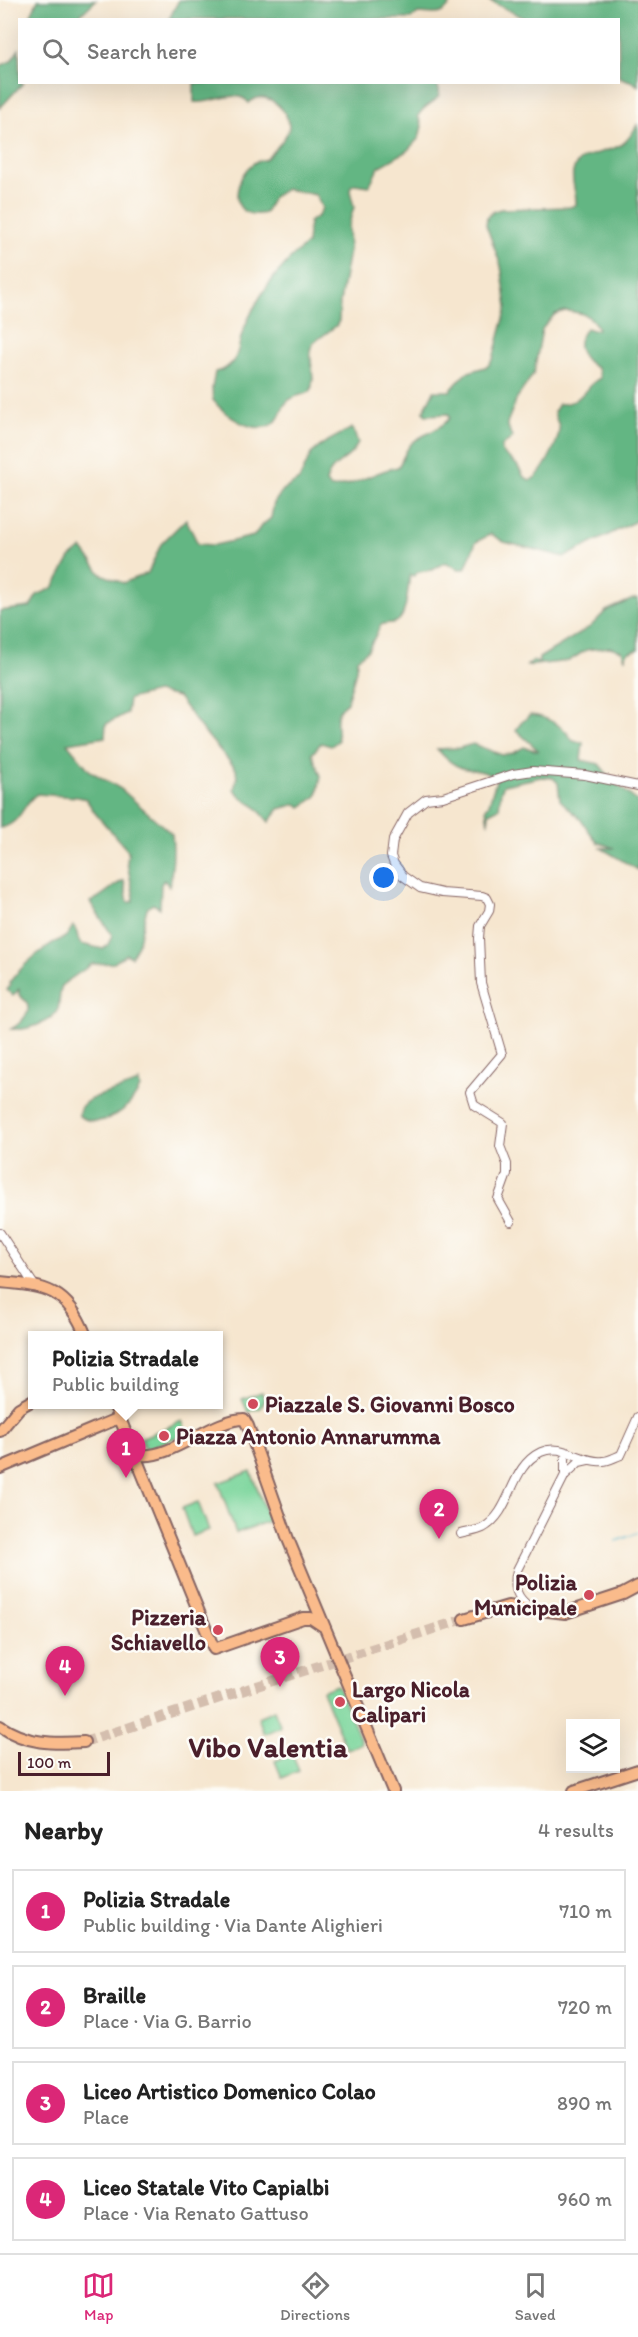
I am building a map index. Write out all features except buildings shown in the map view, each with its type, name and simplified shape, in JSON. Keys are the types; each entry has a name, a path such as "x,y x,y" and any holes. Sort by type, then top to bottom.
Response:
{"main road":[{"path":"0,1282 34,1285 48,1289 73,1309 84,1331"},
{"path":"0,1431 19,1408 28,1403"},
{"path":"116,1409 214,1649 303,1618 316,1620 325,1629"},
{"path":"0,1468 119,1418"},
{"path":"130,1445 141,1455 154,1454 221,1426 244,1419 288,1539 393,1791"},
{"path":"464,1618 508,1606 566,1613 623,1594 638,1586"},
{"path":"0,1726 14,1736 27,1740 47,1743 84,1742"},
{"path":"574,1791 638,1770"}],"street":[{"path":"511,1222 498,1199 507,1174 507,1164 500,1146 503,1123 474,1105 470,1092 502,1054 481,983 480,926 489,911 490,904 487,898 482,896 442,893 420,888 403,876 394,864 391,856 393,840 408,813 426,799 443,797 513,774 533,771 585,775 638,786"},
{"path":"0,1233 34,1285"},
{"path":"461,1534 484,1528 498,1514 519,1471 530,1458 543,1450 555,1450 572,1460 602,1462 621,1455 638,1417"},
{"path":"532,1608 525,1604 517,1593 514,1583 516,1570 572,1460"},
{"path":"508,1606 517,1593"}],"green space":[{"path":"38,0 96,0 77,18 29,18"},
{"path":"179,0 453,0 446,10 438,14 418,13 412,18 170,18"},
{"path":"488,0 638,0 638,86 620,77 620,18 524,18"},
{"path":"18,50 18,84 22,84 0,108 0,66 11,61"},
{"path":"194,84 436,84 439,89 438,97 418,116 422,126 419,138 407,151 379,167 369,186 355,184 351,186 354,207 348,227 349,251 339,321 336,326 313,343 310,350 313,379 311,391 288,400 276,421 266,427 249,426 232,418 218,406 213,400 212,388 215,372 226,368 234,360 247,321 254,308 277,273 307,244 309,222 318,216 322,208 316,195 286,189 273,197 265,213 251,214 242,209 238,201 241,179 247,169 255,162 265,160 281,142 288,131 287,118 278,105 264,98 256,98 249,103 244,98 231,96 194,102"},
{"path":"638,123 638,520 565,557 504,542 491,534 476,542 465,569 459,569 445,562 432,570 418,572 414,576 410,575 402,616 395,622 381,625 368,650 357,659 347,702 338,714 338,741 331,746 321,743 312,754 321,776 317,796 301,807 297,804 279,809 269,822 256,807 243,799 234,789 237,779 236,769 178,697 156,692 129,699 127,713 106,724 105,737 67,743 90,771 121,789 172,834 173,854 169,886 164,880 161,884 160,908 153,904 147,908 138,945 131,957 126,954 114,963 92,964 62,985 55,1014 44,1022 30,1027 11,1029 21,1022 28,1011 27,1003 19,995 19,989 13,996 7,990 11,985 9,983 17,973 43,950 64,938 73,926 81,944 103,949 108,945 112,935 90,902 124,880 128,902 133,902 134,897 127,863 128,851 86,799 37,794 28,802 18,818 0,828 0,611 30,607 37,595 53,588 70,558 82,548 101,574 123,583 148,573 161,544 186,519 198,544 215,545 254,536 271,518 274,503 283,490 299,480 311,454 324,443 352,428 358,442 351,453 328,476 326,483 331,488 398,467 413,442 442,426 450,418 449,414 426,415 423,412 434,391 450,391 466,373 488,366 493,359 507,307 501,266 486,225 487,217 501,209 576,205 573,172 576,165 586,157 621,145 629,138","holes":["565,311 589,317 598,329 586,328 579,346 584,358 598,369 600,378 578,398 559,404 554,412 559,429 556,443 544,467 530,480 524,477 517,465 502,452 502,446 512,438 507,423 517,398 534,373 542,329 555,314"]},
{"path":"638,599 638,649 627,653 625,658 622,651 610,647 586,650 569,661 526,666 533,661 539,663 539,658 590,627 606,611"},
{"path":"530,715 549,720 565,731 573,741 583,743 581,760 599,764 612,780 638,802 638,870 601,848 614,848 597,842 581,820 560,800 558,783 553,778 541,777 504,785 499,808 489,813 488,824 486,808 498,774 491,776 481,771 458,767 437,749 459,748 473,744 502,755 513,753 524,747 539,751 516,730"},
{"path":"139,1082 140,1088 135,1096 115,1116 97,1121 79,1116 80,1109 93,1098"},
{"path":"262,1392 264,1401 261,1408 248,1412 242,1399"},
{"path":"182,1421 187,1433 145,1450 141,1438"},
{"path":"251,1471 269,1521 236,1533 218,1483"},
{"path":"198,1502 209,1530 192,1536 182,1508"},
{"path":"337,1685 362,1743 347,1750 322,1691"},
{"path":"274,1710 281,1727 264,1734 258,1717"},
{"path":"292,1754 299,1771 282,1778 275,1761"}],"waterway":[{"path":"616,1541 638,1533"}],"tunnel":[{"path":"84,1742 464,1619"}],"place":[{"name":"Piazzale S. Giovanni Bosco","path":"253,1404"},
{"name":"Piazza Antonio Annarumma","path":"164,1436"},
{"name":"Polizia Stradale","path":"126,1478"},
{"name":"Braille","path":"439,1539"},
{"name":"Polizia Municipale","path":"589,1595"},
{"name":"Pizzeria Schiavello","path":"218,1630"},
{"name":"Liceo Artistico Domenico Colao","path":"280,1687"},
{"name":"Liceo Statale Vito Capialbi","path":"65,1696"},
{"name":"Largo Nicola Calipari","path":"340,1702"}],"district":[{"name":"Vibo Valentia","path":"268,1747"}]}
